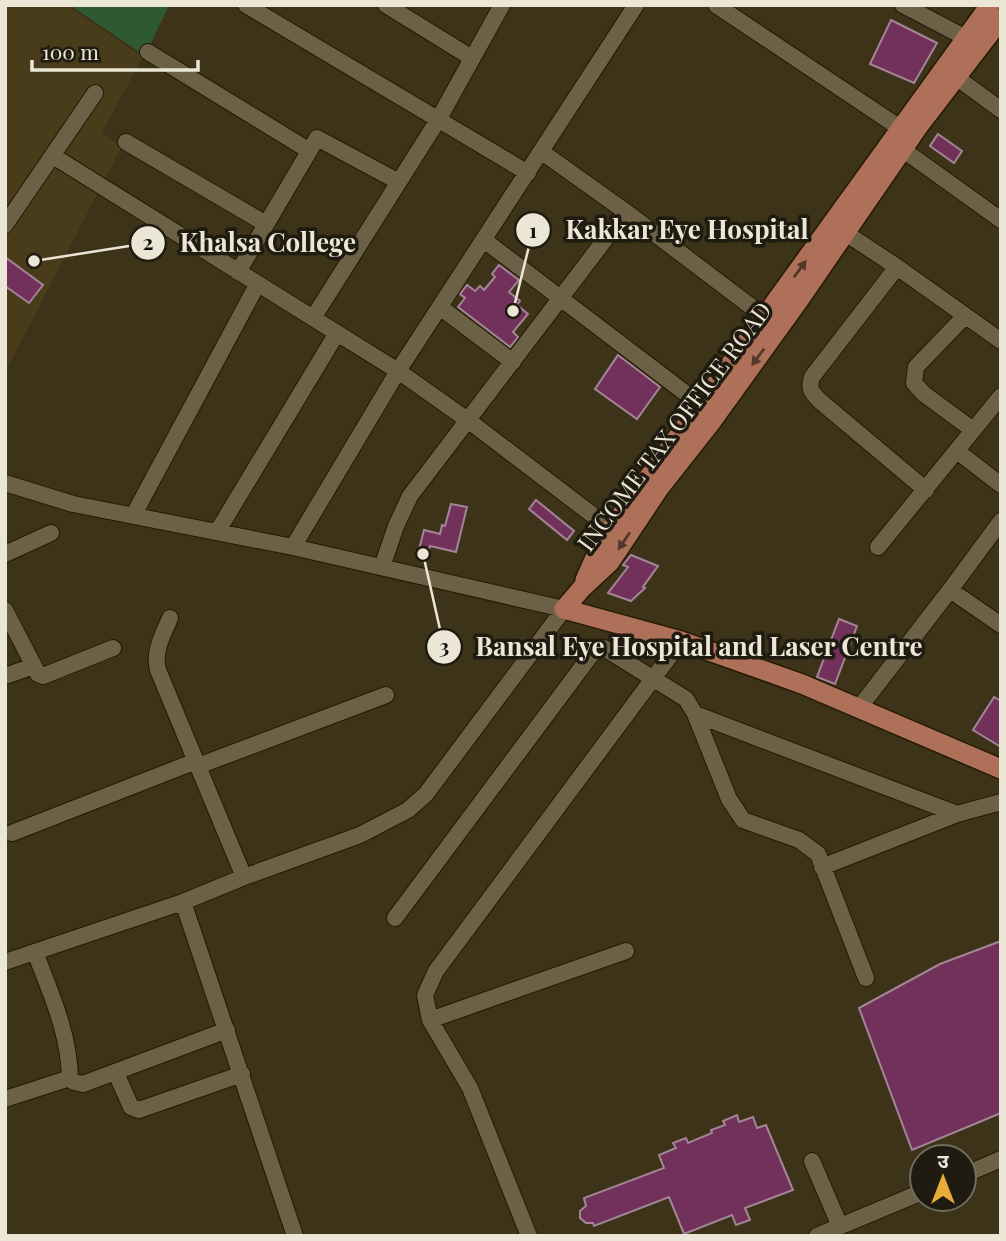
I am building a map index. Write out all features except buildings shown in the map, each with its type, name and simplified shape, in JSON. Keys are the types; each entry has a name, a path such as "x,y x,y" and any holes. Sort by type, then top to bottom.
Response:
{"main road":[{"path":"582,588 611,529 765,317 876,174 900,128 968,39 990,5"},
{"name":"INCOME TAX OFFICE ROAD","path":"564,609 610,562 660,487 712,421 799,300 844,232 876,174 902,149 1001,19"},
{"path":"564,609 681,641 803,684 1001,769"}],"street":[{"path":"386,5 472,58"},
{"path":"313,318 438,120 502,5"},
{"path":"293,547 398,371 636,5"},
{"path":"716,5 900,128"},
{"path":"903,5 968,39"},
{"path":"249,6 271,12 438,120 528,173"},
{"path":"148,52 308,150"},
{"path":"962,70 1001,110"},
{"path":"5,225 95,93"},
{"path":"238,272 314,140 321,139 398,182"},
{"path":"125,142 266,223"},
{"path":"902,149 1001,220"},
{"path":"542,152 765,317"},
{"path":"53,156 398,371 469,421 611,529"},
{"path":"382,567 410,496 626,212"},
{"path":"844,232 1001,341"},
{"path":"484,240 701,405"},
{"path":"897,267 812,377 809,386 811,393 926,490"},
{"path":"132,516 257,285"},
{"path":"440,307 513,362"},
{"path":"965,316 916,367 914,383 924,394 973,430"},
{"path":"217,532 337,333"},
{"path":"878,547 1001,396"},
{"path":"957,451 1001,485"},
{"path":"5,482 73,504 293,547 564,609 426,794 408,810 360,835 183,901 5,962"},
{"path":"859,708 1001,520"},
{"path":"5,554 51,533"},
{"path":"950,590 1001,625"},
{"path":"5,610 38,674 48,676 113,648"},
{"path":"170,618 156,651 155,661 244,877"},
{"path":"529,1236 470,1088 430,1020 425,995 436,971 681,641"},
{"path":"395,918 597,650 604,648 686,699 743,820 799,840 818,854 866,978"},
{"path":"5,676 34,666"},
{"path":"12,833 386,695"},
{"path":"695,714 957,814"},
{"path":"822,867 957,814 1001,802"},
{"path":"183,901 295,1236"},
{"path":"430,1020 626,951"},
{"path":"35,952 64,1026 70,1078 74,1082 83,1084 116,1073 227,1030"},
{"path":"116,1073 131,1107 139,1111 242,1074"},
{"path":"5,1099 70,1078"},
{"path":"978,1169 1001,1159"},
{"path":"812,1161 840,1226"},
{"path":"817,1236 908,1198"}],"shaded area":[{"path":"5,5 66,5 143,57 102,132 121,148 5,373"}],"green space":[{"path":"70,5 169,5 145,56"}],"place":[{"name":"Khalsa College","path":"34,261"},
{"name":"Kakkar Eye Hospital","path":"513,311"},
{"name":"Bansal Eye Hospital and Laser Centre","path":"423,554"}]}
